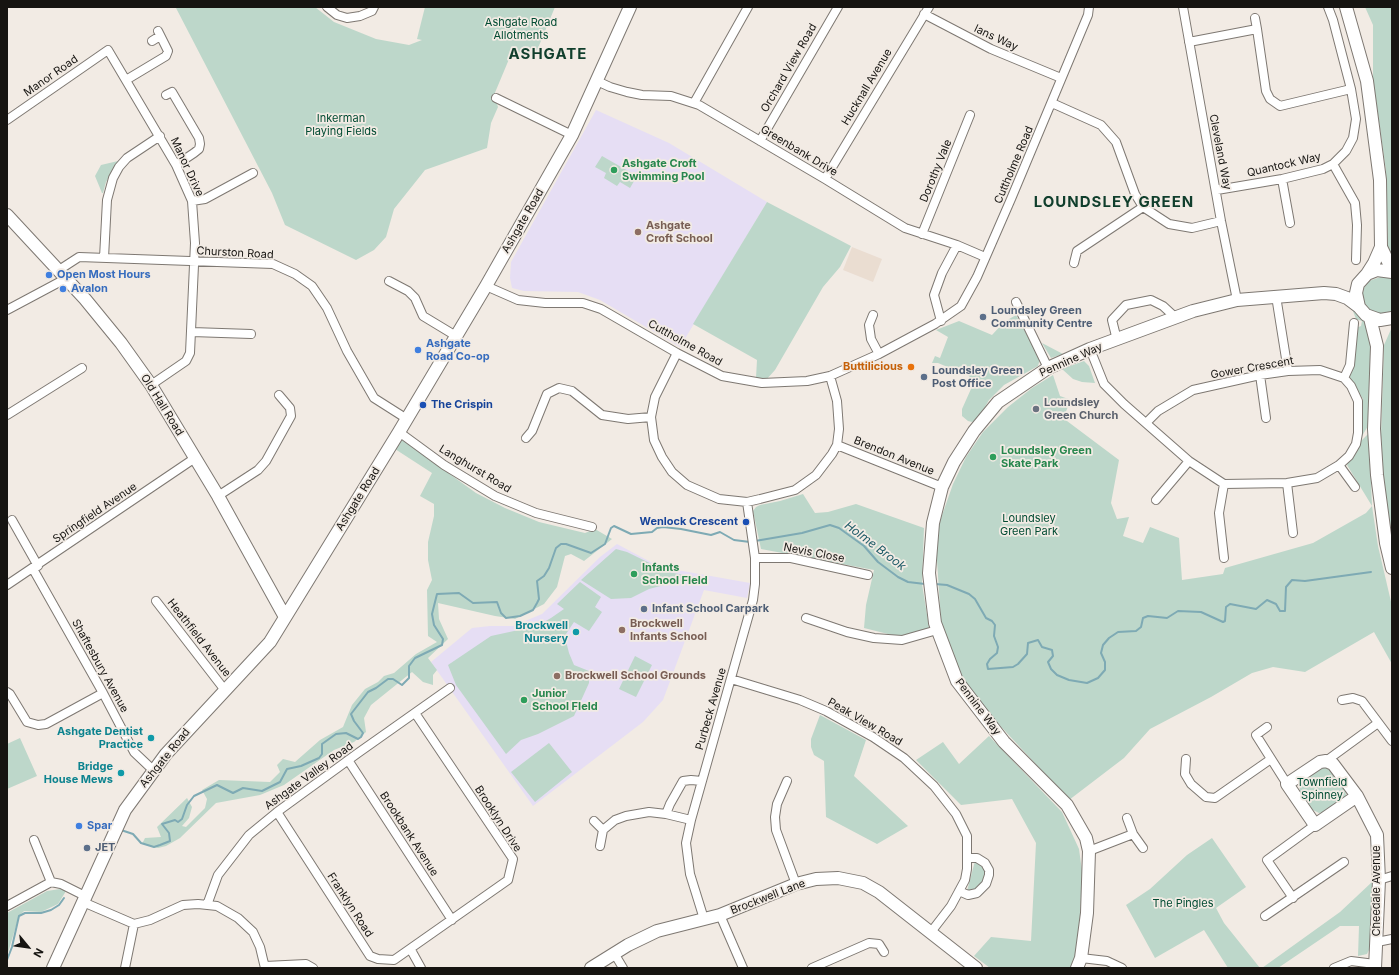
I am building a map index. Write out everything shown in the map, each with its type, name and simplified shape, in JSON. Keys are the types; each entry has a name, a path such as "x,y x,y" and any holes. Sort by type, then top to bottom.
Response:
{"street":[{"path":"327,7 337,15 347,18 360,16 372,11 374,7"},
{"name":"Ashgate Road","path":"53,968 125,810 153,770 224,689 270,642 407,419 486,286 572,135 630,7"},
{"path":"694,103 748,7"},
{"name":"Orchard View Road","path":"760,141 838,7"},
{"name":"Cuttholme Road","path":"486,286 518,300 545,303 583,303 601,309 677,353 722,376 762,383 807,381 830,376 879,354 941,321 961,306 985,257 1052,103 1061,78 1088,16 1089,7"},
{"name":"Cleveland Way","path":"1183,7 1217,190 1221,222 1237,300"},
{"name":"Quantock Way","path":"1217,190 1282,179 1323,169 1333,164 1346,150 1353,138 1356,119 1351,89 1328,7"},
{"path":"1346,7 1367,81 1380,180 1381,247 1392,271 1377,270 1367,274"},
{"name":"Ians Way","path":"926,11 991,49 1061,78"},
{"name":"Hucknall Avenue","path":"825,179 926,11"},
{"path":"1255,18 1266,91 1270,99 1280,106 1351,89"},
{"path":"1189,42 1257,29"},
{"path":"126,80 166,56 168,51 159,34 152,41"},
{"name":"Manor Drive","path":"108,50 160,136 176,165 192,201 194,261 190,353 186,361 151,385"},
{"name":"Manor Road","path":"7,120 108,50"},
{"name":"Greenbank Drive","path":"597,81 627,92 642,95 671,96 694,103 825,179 905,228 957,245 985,257"},
{"path":"168,84 169,94 199,138 200,144 199,149 176,165"},
{"path":"496,98 572,135"},
{"path":"1052,103 1101,125 1116,142 1135,194 1143,207 1169,224 1192,228 1221,222"},
{"name":"Dorothy Vale","path":"922,234 970,115"},
{"path":"104,258 106,200 113,178 119,167 127,158 160,136"},
{"path":"1333,164 1354,203 1357,225 1356,260"},
{"path":"192,201 205,198 253,172"},
{"path":"1282,179 1290,223"},
{"path":"1074,263 1077,251 1143,207"},
{"name":"Old Hall Road","path":"7,215 63,274 121,343 151,385 218,496 285,617"},
{"path":"941,321 934,295 942,273 957,245"},
{"path":"1359,307 1356,298 1358,284 1374,263 1381,247"},
{"name":"Churston Road","path":"7,310 63,274 79,257 273,264 295,274 312,286 327,308 347,352 364,384 374,398 407,419"},
{"path":"389,281 411,295 423,316 456,336"},
{"name":"Pennine Way","path":"1336,294 1358,284"},
{"name":"Pennine Way","path":"1079,963 1087,914 1090,851 1086,838 1067,805 1004,742 957,681 937,630 930,583 930,548 933,523 942,487 954,462 974,431 998,402 1048,368 1090,349 1193,311 1237,300 1276,296 1336,294 1347,298 1370,318"},
{"path":"1276,296 1288,371"},
{"name":"Pennine Way","path":"1117,340 1112,320 1126,305 1151,300 1163,306 1176,318"},
{"path":"1016,302 1048,368"},
{"path":"873,316 869,325 871,338 879,354"},
{"path":"1391,318 1380,320 1370,318 1377,346 1374,429 1376,475 1387,547 1392,568"},
{"path":"1377,346 1391,318"},
{"path":"1090,349 1104,384 1188,461 1224,484 1287,483 1317,478 1339,465 1349,456 1356,444 1358,433 1358,401 1351,386 1344,378 1350,365 1354,323"},
{"path":"192,332 251,334"},
{"path":"677,353 655,397 651,417 654,440 662,457 672,472 687,486 719,499 747,502 795,490 816,475 832,454 836,445 839,429 837,400 830,376"},
{"path":"7,415 82,368"},
{"name":"Gower Crescent","path":"1146,423 1158,411 1193,390 1260,375 1288,371 1320,370 1344,378"},
{"path":"1260,375 1266,418"},
{"path":"526,438 532,431 547,394 558,388 572,391 602,415 628,419 651,417"},
{"path":"218,496 258,470 266,461 291,416 290,408 279,395"},
{"name":"Langhurst Road","path":"399,432 444,465 495,496 537,513 592,527"},
{"name":"Brendon Avenue","path":"836,445 942,487"},
{"name":"Springfield Avenue","path":"7,585 195,458"},
{"path":"1156,500 1188,461"},
{"path":"1339,465 1355,487"},
{"path":"1287,483 1293,533"},
{"path":"1224,484 1218,513 1224,558"},
{"name":"Purbeck Avenue","path":"704,920 687,862 686,843 691,820 753,600 755,584 755,558 747,502"},
{"name":"Shaftesbury Avenue","path":"12,520 35,567 134,752 153,770"},
{"name":"Nevis Close","path":"755,558 791,558 868,575"},
{"name":"Heathfield Avenue","path":"156,601 224,689"},
{"path":"806,618 847,632 874,638 902,640 937,630"},
{"name":"Peak View Road","path":"730,679 800,700 826,711 873,737 904,758 934,786 956,814 967,836 968,858 965,880 951,906 931,932"},
{"name":"Ashgate Valley Road","path":"207,905 214,883 226,862 249,835 277,812 348,760 450,688"},
{"path":"7,692 10,694 27,722 38,725 46,724 103,693"},
{"path":"1342,700 1353,698 1362,701 1392,741"},
{"name":"Brooklyn Drive","path":"411,950 508,880 513,859 415,713"},
{"path":"1287,784 1320,762 1326,761 1378,723"},
{"path":"1267,727 1256,735 1315,825"},
{"path":"1186,760 1185,774 1191,784 1206,797 1215,798 1271,759"},
{"name":"Brookbank Avenue","path":"348,760 452,920"},
{"name":"Cheedale Avenue","path":"1326,761 1333,764 1357,796 1377,835 1378,880 1375,966"},
{"path":"666,814 683,781 691,780 702,782"},
{"path":"787,787 777,804 775,817 776,830 796,884"},
{"path":"1293,898 1267,860 1357,796"},
{"name":"Franklyn Road","path":"277,812 370,956 378,959 394,960 411,950"},
{"path":"600,846 603,830 615,820 632,814 649,812 666,814 691,820"},
{"path":"1127,818 1133,834 1143,848"},
{"path":"594,821 603,830"},
{"path":"1090,851 1133,834"},
{"path":"34,840 51,882"},
{"path":"959,891 968,895 978,893 986,884 989,875 989,870 985,863 977,858 968,858"},
{"path":"1265,916 1344,862"},
{"path":"1378,880 1392,876"},
{"name":"Brockwell Lane","path":"591,968 614,953 657,931 720,915 796,884 816,879 838,878 863,883 879,892 975,968"},
{"path":"7,906 51,882 61,884 84,899 134,924 150,920 184,905 217,906 227,910 253,932 260,947 265,967 306,964 313,968"},
{"path":"720,915 743,968"},
{"path":"125,968 134,924"},
{"path":"1377,942 1392,939"},
{"path":"812,968 869,943 880,944 884,952"},
{"path":"411,950 421,968"},
{"path":"614,953 623,968"},
{"path":"1079,963 1107,961 1122,968"},
{"path":"1334,968 1350,961 1375,966"}],"shaded area":[{"name":"Ashgate Croft School","path":"596,110 669,143 767,202 680,347 600,300 578,292 524,291 512,288 510,278 511,262"},
{"path":"852,247 882,259 873,282 843,270"},
{"name":"Brockwell School Grounds","path":"617,544 660,567 750,583 747,598 704,590 663,700 643,722 533,806 431,662 472,628 513,626 542,614 600,557"}],"green space":[{"name":"Inkerman Playing Fields","path":"315,7 334,22 376,39 409,45 422,40 417,39 425,7 555,7 536,53 512,52 494,95 498,107 491,123 487,148 425,170 394,209 386,237 374,250 356,260 285,225 272,193 176,8"},
{"path":"1365,7 1392,7 1392,258 1388,252 1386,171 1373,79 1373,25"},
{"name":"Ashgate Croft Swimming Pool","path":"602,156 637,176 630,188 620,182 617,186 604,178 606,173 595,167"},
{"path":"118,161 106,182 102,193 95,176 101,165"},
{"path":"767,202 851,246 840,267 823,287 775,370 766,380 756,378 757,360 693,324"},
{"path":"1383,276 1392,279 1392,313 1386,315 1372,313 1365,307 1362,298 1364,288 1369,281"},
{"path":"1351,306 1367,324 1371,339 1368,426 1362,436 1363,399 1349,377 1353,363 1356,328 1361,326 1362,321 1356,319"},
{"path":"1016,315 1040,359 1038,366 1004,385 989,400 978,419 972,422 968,421 962,416 962,409 975,380 967,375 938,363 932,363 935,356 940,358 948,337 936,330 959,321 992,335 1004,322"},
{"path":"1392,327 1392,546 1383,476 1381,435 1384,345"},
{"path":"1042,343 1063,354 1051,358"},
{"path":"1084,361 1089,366 1095,383 1082,382 1073,379 1062,369"},
{"name":"Loundsley Green Park","path":"1053,375 1060,396 1071,400 1063,418 1119,460 1111,503 1117,519 1129,517 1123,536 1143,543 1150,527 1179,538 1182,580 1223,574 1225,568 1313,543 1366,513 1372,506 1378,546 1392,606 1392,664 1374,632 1305,672 1273,667 1252,673 1211,697 1150,729 1124,758 1069,800 980,704 957,668 941,623 936,545 939,524 953,484 966,457 983,432 1008,407 1032,388"},
{"path":"1369,433 1372,506 1347,465 1359,443"},
{"path":"401,439 476,493 505,508 539,522 585,533 595,529 612,539 584,561 571,554 565,556 557,587 544,604 515,619 438,603 439,619 448,639 428,658 437,670 433,675 433,685 423,682 412,672 371,705 364,718 366,732 354,742 334,750 284,785 260,795 216,803 180,838 166,846 158,848 142,844 145,838 161,837 157,827 187,798 192,807 189,818 182,826 186,827 205,808 207,799 202,790 219,780 270,782 280,772 277,765 283,759 295,762 320,740 343,727 352,705 365,689 378,682 384,676 394,673 416,654 437,642 428,636 427,590 432,580 428,560 428,542 434,516 434,504 420,496 432,473 395,449"},
{"path":"803,494 815,513 828,512 856,504 924,528 922,584 929,627 924,631 906,635 892,635 864,628 866,605 874,570 761,549 753,511 756,507"},
{"name":"Infants School FIeld","path":"616,549 627,552 668,572 695,577 649,589 631,598 611,599 581,580"},
{"name":"Junior School FIeld","path":"580,582 601,597 595,607 602,612 589,631 574,622 566,634 568,635 565,637 574,665 589,671 589,683 574,716 538,734 521,740 506,754 456,685 448,665 491,636 537,626 551,618 564,609 557,604"},
{"path":"635,656 652,665 636,697 619,689"},
{"path":"820,715 866,740 854,776 908,826 877,844 826,817 824,761 814,755 811,747 811,739"},
{"path":"989,736 1062,812 1079,849 1082,871 1080,920 1075,956 1070,968 990,968 974,956 991,937 1031,941 1036,843 1012,799 961,805 916,760 943,742 959,764"},
{"path":"20,738 37,776 7,789 7,744"},
{"path":"549,743 572,772 535,802 511,772"},
{"name":"Townfield Spinney","path":"1324,766 1330,767 1345,787 1346,796 1340,804 1330,811 1319,813 1313,810 1306,803 1300,792 1299,784 1303,777"},
{"name":"The Pingles","path":"1212,838 1246,887 1216,908 1224,923 1260,968 1228,968 1204,930 1155,958 1126,905 1150,889 1187,855"},
{"path":"975,861 983,866 986,875 984,881 973,892 967,891"},
{"path":"1372,882 1371,946 1367,954 1358,956 1359,926 1340,926 1278,968 1262,968 1340,912"},
{"path":"60,889 66,891 58,904 41,912 24,911 19,916 7,956 7,913 47,891"}],"waterway":[{"name":"Holme Brook","path":"755,541 802,533 830,525 839,528 864,546 878,562 898,577 908,582 925,584"},
{"name":"Holme Brook","path":"121,830 133,834 141,843 154,847 160,845 170,841 169,833 162,824 175,820 178,822 182,819 187,805 194,796 217,785 233,793 243,788 262,791 280,782 287,769 301,766 319,758 322,754 322,744 336,734 346,733 358,739 361,737 363,733 354,721 351,714 368,692 388,679 393,679 402,685 409,678 409,666 415,658 442,645 443,639 434,625 432,614 437,594 459,593 473,603 497,602 501,613 506,618 520,616 533,610 537,603 539,599 537,581 544,576 549,568 556,548 561,544 566,544 591,553 605,544 611,528 614,526 631,534 652,532 657,528 663,527 711,535 720,532 734,540 750,542"},
{"name":"Holme Brook","path":"935,584 947,585 969,594 975,599 986,618 992,621 995,625 994,636 998,647 997,653 987,664 988,669 1013,667 1018,664 1027,654 1028,643 1038,640 1042,647 1052,650 1053,656 1048,662 1051,669 1057,675 1069,680 1087,683 1098,678 1105,670 1105,662 1101,653 1103,645 1109,638 1118,632 1136,631 1141,627 1143,618 1148,616 1167,618 1178,611 1201,612 1223,622 1225,621 1226,607 1230,604 1256,609 1267,600 1276,604 1280,611 1285,611 1286,587 1292,580 1305,581 1371,572"},
{"name":"Holme Brook","path":"104,829 107,826"},
{"name":"Holme Brook","path":"7,960 12,947 19,916 25,913 41,913 51,910 59,905 64,898"}],"place":[{"name":"Ashgate Croft Swimming Pool","path":"614,170"},
{"name":"Ashgate Croft School","path":"638,232"},
{"name":"Open Most Hours","path":"49,275"},
{"name":"Avalon","path":"63,289"},
{"name":"Loundsley Green Community Centre","path":"983,317"},
{"name":"Ashgate Road Co-op","path":"418,350"},
{"name":"Buttilicious","path":"911,367"},
{"name":"Loundsley Green Post Office","path":"924,377"},
{"name":"The Crispin","path":"423,405"},
{"name":"Loundsley Green Church","path":"1036,409"},
{"name":"Loundsley Green Skate Park","path":"993,457"},
{"name":"Wenlock Crescent","path":"746,522"},
{"name":"Infants School FIeld","path":"634,574"},
{"name":"Infant School Carpark","path":"644,609"},
{"name":"Brockwell Infants School","path":"622,630"},
{"name":"Brockwell Nursery","path":"576,632"},
{"name":"Brockwell School Grounds","path":"557,676"},
{"name":"Junior School FIeld","path":"524,700"},
{"name":"Ashgate Dentist Practice","path":"151,738"},
{"name":"Bridge House Mews","path":"121,773"},
{"name":"Spar","path":"79,826"},
{"name":"JET","path":"87,848"}],"district":[{"name":"ASHGATE","path":"548,54"},
{"name":"LOUNDSLEY GREEN","path":"1114,202"}],"park label":[{"name":"Ashgate Road Allotments","path":"521,29"}]}
